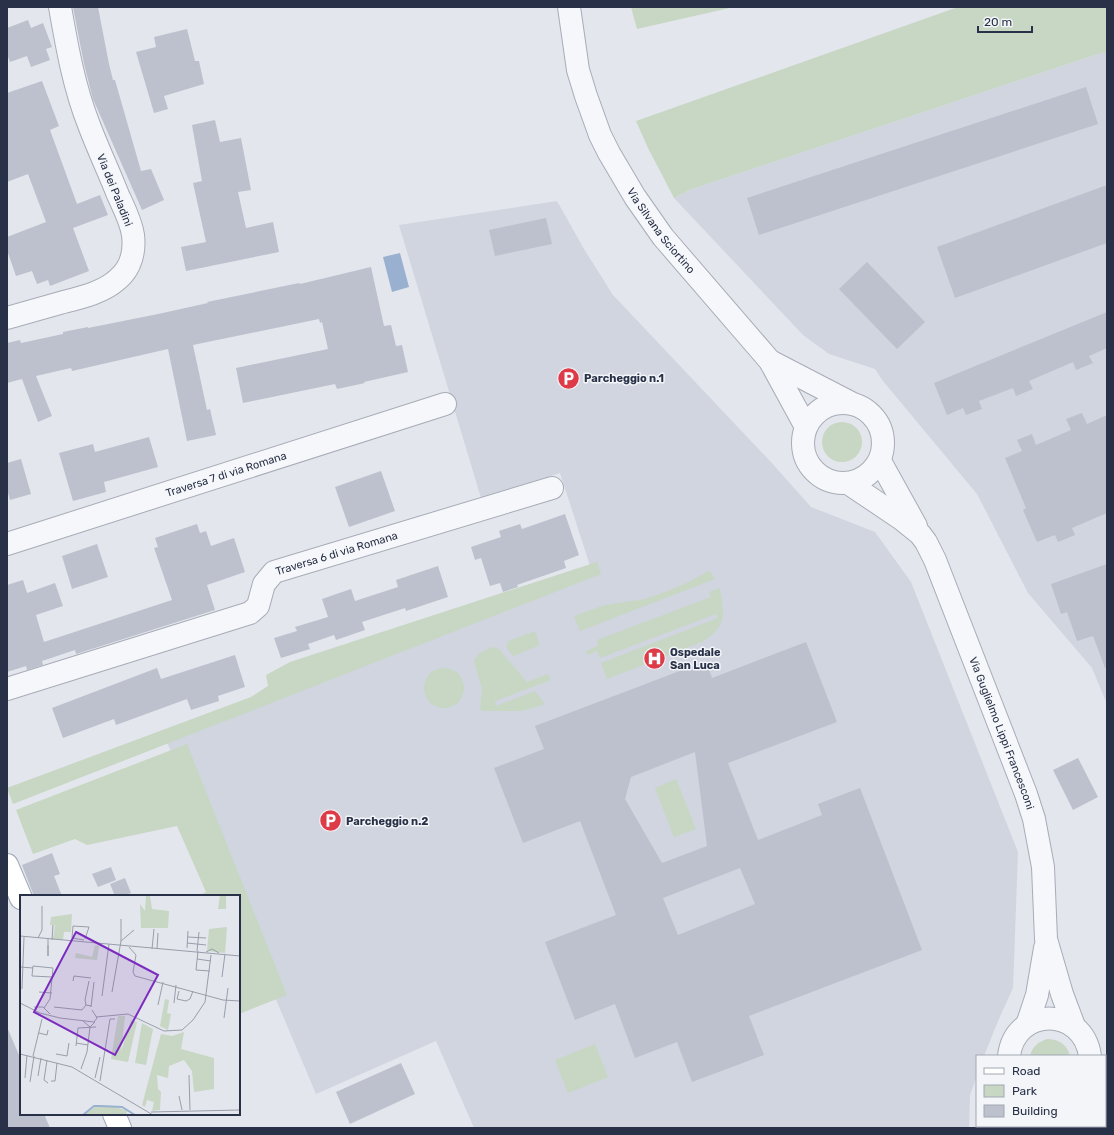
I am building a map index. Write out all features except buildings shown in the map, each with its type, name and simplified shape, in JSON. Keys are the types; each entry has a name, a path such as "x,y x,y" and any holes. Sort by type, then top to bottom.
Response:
{"main road":[{"path":"7,865 20,896"},
{"path":"114,1115 120,1128"}],"street":[{"name":"Via dei Paladini","path":"7,318 103,290 118,280 127,270 134,250 130,224 80,102 70,61 60,7"},
{"name":"Via Silvana Sciortino","path":"569,7 578,70 600,136 618,170 635,198 663,237 770,361 806,427"},
{"path":"770,361 856,405 868,412 873,417 880,428 883,441 880,461 920,534"},
{"name":"Via Guglielmo Lippi Francesconi","path":"856,405 843,403 827,406 814,415 806,427 802,440 802,447 806,459 812,470 822,478 835,483 848,483 863,478 873,470 880,461"},
{"name":"Traversa 7 di via Romana","path":"7,544 445,404"},
{"name":"Via Guglielmo Lippi Francesconi","path":"848,483 900,518 920,534 926,542 934,560 1026,794 1035,826 1043,867 1046,939 1062,994 1074,1026 1084,1037 1090,1055"},
{"name":"Traversa 6 di via Romana","path":"7,688 250,613 258,606 264,584 274,572 552,488"},
{"path":"1027,1025 1038,995 1046,939"},
{"path":"1009,1055 1014,1040 1021,1030 1027,1025 1041,1019 1053,1018 1074,1026"}],"shaded area":[{"path":"1107,51 1107,704 1092,668 1028,593 977,494 883,381 875,369 829,354 803,335 674,198 689,190"},
{"name":"Ospedale San Luca","path":"557,201 584,249 613,295 770,461 811,507 875,532 911,582 1018,852 1013,988 984,1055 976,1055 976,1079 970,1095 969,1128 474,1128 436,1041 316,1094 240,914 240,895 232,895 164,735 593,575 560,473 481,498 399,225"}],"green space":[{"path":"631,7 734,7 637,29"},
{"path":"958,7 1107,7 1107,51 689,190 674,198 636,121"},
{"path":"846,422 853,425 859,431 862,442 861,450 853,459 846,462 838,462 831,459 823,450 822,438 825,431 834,423"},
{"path":"597,562 601,574 13,804 7,788 251,697 268,686 266,675 290,662"},
{"path":"708,571 715,579 580,631 574,616 605,605 645,599 687,583"},
{"path":"720,588 723,612 720,625 702,642 607,679 601,663 718,618 716,614 600,658 597,651 588,655 586,651 598,646 597,640 711,597 709,592"},
{"path":"535,631 540,645 513,656 506,647 509,641"},
{"path":"493,647 499,649 527,682 548,674 551,680 495,701 496,706 535,691 545,704 522,711 483,711 480,709 482,689 474,661 479,653"},
{"path":"440,668 448,668 455,671 461,677 464,688 461,699 455,705 448,708 440,708 433,705 427,699 424,692 424,684 427,677 433,671"},
{"path":"187,744 287,995 240,1014 240,895 200,895 206,892 177,826 87,845 75,839 33,854 16,810"},
{"path":"676,779 696,829 674,837 655,788"},
{"path":"1047,1039 1058,1041 1067,1048 1070,1055 1030,1055 1036,1045"},
{"path":"595,1044 608,1077 568,1093 555,1060"}],"water":[{"path":"400,253 409,287 392,292 383,257"}],"place":[{"name":"Parcheggio n.1","path":"569,378"},
{"name":"Ospedale San Luca","path":"655,658"},
{"name":"Parcheggio n.2","path":"331,821"}]}
